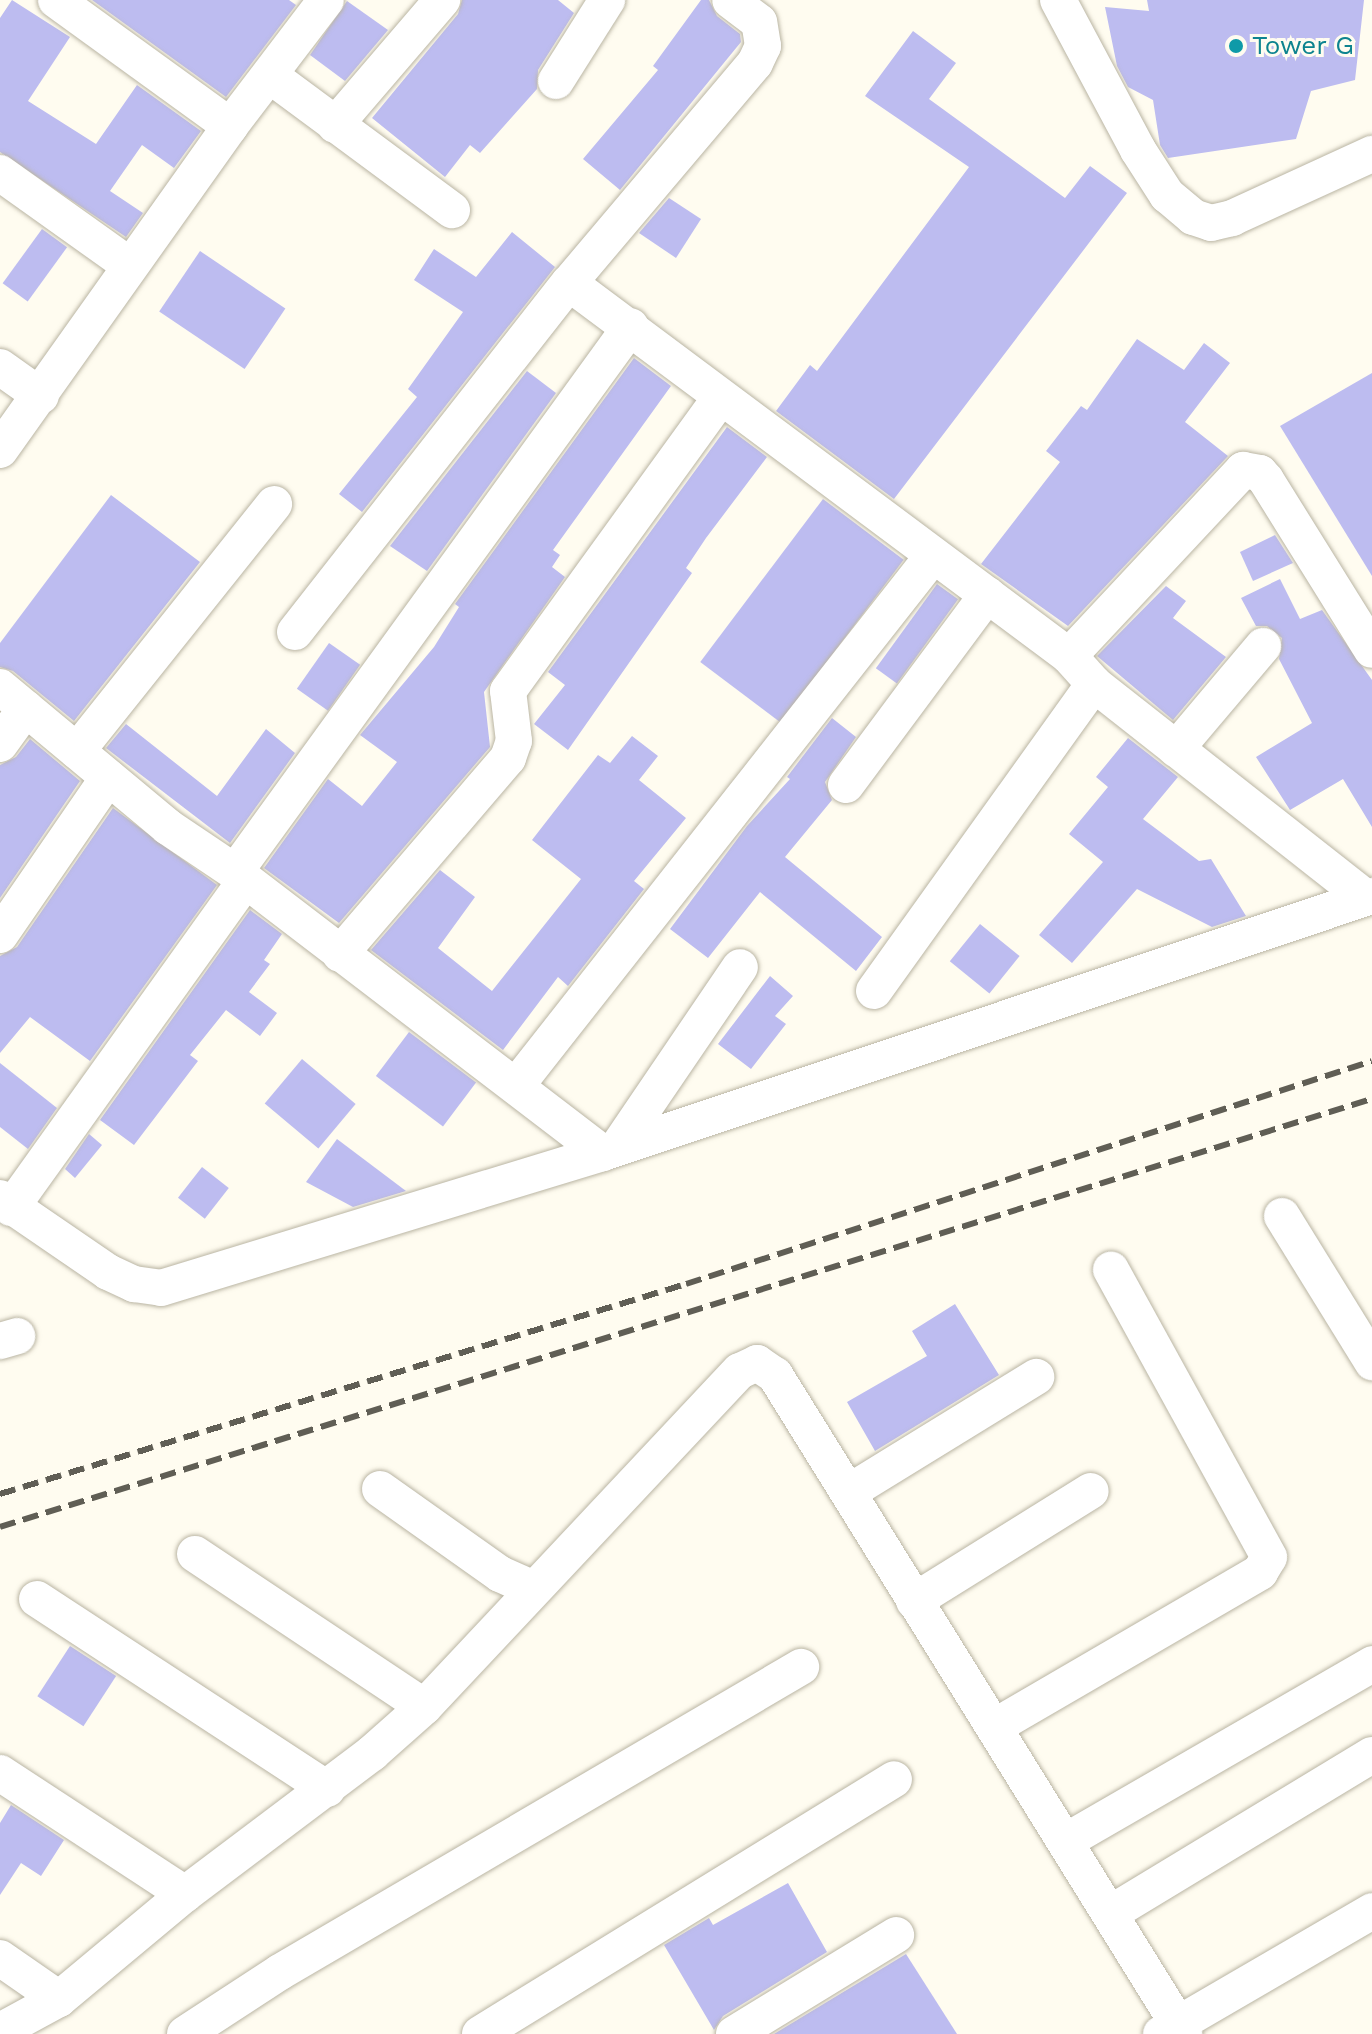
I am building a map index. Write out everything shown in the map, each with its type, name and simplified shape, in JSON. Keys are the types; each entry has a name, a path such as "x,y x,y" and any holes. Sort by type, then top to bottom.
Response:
{"street":[{"path":"56,0 230,126"},
{"path":"0,450 41,396 129,265 230,126 272,77 326,0"},
{"path":"335,125 442,0"},
{"path":"556,81 607,0"},
{"path":"295,632 569,283 755,63 763,46 759,22 730,0"},
{"path":"1058,0 1138,150 1167,195 1193,217 1211,223 1232,218 1372,154"},
{"path":"272,77 452,210"},
{"path":"0,173 129,265"},
{"path":"569,283 631,326 720,398 1069,656 1094,684 1368,896"},
{"path":"631,326 6,1203 108,1272 134,1284 161,1288 611,1149 1368,896"},
{"path":"0,367 41,396"},
{"path":"340,954 508,758 514,741 508,691 720,398"},
{"path":"1069,656 1238,474 1252,471 1266,480 1372,650"},
{"path":"77,751 274,504"},
{"path":"516,1086 932,557"},
{"path":"846,785 987,595"},
{"path":"1176,749 1263,646"},
{"path":"874,991 1094,684"},
{"path":"0,744 13,697 108,778 340,954 516,1086 611,1149"},
{"path":"0,935 108,778"},
{"path":"611,1149 740,967"},
{"path":"1282,1216 1372,1362"},
{"path":"994,1727 1260,1572 1269,1557 1111,1270"},
{"path":"0,2031 59,1999 185,1894 327,1789 424,1707 749,1365 766,1366 775,1375 1111,1913 1174,2031 1372,1911"},
{"path":"849,1492 1036,1377"},
{"path":"380,1489 500,1574 534,1589"},
{"path":"914,1601 1091,1491"},
{"path":"195,1554 424,1707"},
{"path":"37,1599 327,1789"},
{"path":"1066,1841 1372,1664"},
{"path":"185,2034 280,1972 801,1667"},
{"path":"1111,1913 1372,1755"},
{"path":"0,1773 185,1894"},
{"path":"480,2034 894,1779"},
{"path":"734,2034 896,1935"},
{"path":"0,1958 59,1999"}],"building":[{"path":"12,0 70,37 28,101 96,144 137,85 201,131 174,168 142,145 110,191 143,213 126,237 0,152 0,18"},
{"path":"92,0 289,0 296,5 226,97"},
{"path":"462,0 558,0 574,13 538,70 537,89 480,153 470,145 445,177 372,118 458,14"},
{"path":"701,0 709,0 717,16 740,34 741,42 620,190 583,159 658,70 653,66"},
{"name":"Tower G","path":"1147,0 1364,0 1355,80 1311,91 1296,139 1168,158 1160,145 1153,100 1128,87 1117,66 1105,7 1149,11"},
{"path":"347,1 388,30 345,81 310,55"},
{"path":"913,31 956,63 929,99 1065,198 1090,166 1127,193 894,499 776,411 810,365 817,371 969,167 865,96"},
{"path":"669,198 701,219 676,258 639,233"},
{"path":"42,229 67,247 28,301 3,283"},
{"path":"512,232 555,267 362,512 339,494 417,397 408,389 463,312 414,280 434,249 476,277"},
{"path":"200,251 285,309 245,369 159,312"},
{"path":"1137,339 1184,370 1204,343 1230,363 1185,422 1228,456 1068,626 981,564 1060,462 1046,451 1081,406 1087,410"},
{"path":"634,358 671,386 553,550 560,555 552,567 565,577 484,692 490,747 339,923 264,868 328,779 362,806 397,762 360,735 434,647 459,607 455,604"},
{"path":"527,371 556,393 427,571 390,546"},
{"path":"1372,373 1372,576 1280,426"},
{"path":"727,427 767,457 706,538 686,568 692,573 568,750 534,724 565,685 548,672"},
{"path":"111,495 200,562 74,721 13,671 0,667 0,643"},
{"path":"823,499 904,560 781,723 700,662"},
{"path":"1275,535 1293,563 1253,581 1240,552"},
{"path":"1280,579 1300,619 1322,610 1372,680 1372,827 1343,779 1290,810 1256,757 1312,723 1279,659 1282,638 1267,626 1256,626 1241,598"},
{"path":"937,584 958,599 897,683 876,668"},
{"path":"1166,586 1186,601 1173,618 1226,657 1173,720 1097,656"},
{"path":"329,643 360,665 328,711 297,689"},
{"path":"832,718 856,737 825,782 832,800 785,857 882,937 856,971 760,892 708,958 670,929 747,826 790,779 787,777"},
{"path":"126,724 217,796 266,729 295,753 230,843 106,748"},
{"path":"632,736 658,756 639,780 686,818 634,881 644,889 568,986 558,977 503,1050 371,950 440,870 475,897 438,948 492,991 581,879 532,840 598,755 610,763"},
{"path":"1128,738 1178,777 1143,819 1199,861 1211,859 1246,916 1212,927 1137,889 1072,963 1039,935 1103,862 1069,834 1108,787 1096,777"},
{"path":"30,739 80,781 0,898 0,765 16,757"},
{"path":"113,808 217,885 90,1061 30,1017 0,1053 0,956 17,947"},
{"path":"250,910 282,934 264,960 270,964 249,992 277,1013 260,1036 226,1010 190,1055 198,1061 134,1145 100,1120"},
{"path":"980,924 1020,956 989,993 950,961"},
{"path":"770,976 793,996 775,1016 786,1024 751,1069 718,1044"},
{"path":"409,1032 476,1083 443,1126 376,1076"},
{"path":"302,1059 356,1104 318,1148 265,1103"},
{"path":"0,1063 57,1108 28,1149 0,1127"},
{"path":"89,1134 102,1145 75,1178 65,1169"},
{"path":"337,1139 406,1191 353,1207 306,1182"},
{"path":"202,1167 229,1188 205,1219 178,1198"},
{"path":"955,1304 999,1375 875,1451 847,1402 927,1356 912,1331"},
{"path":"70,1646 116,1676 83,1726 37,1696"},
{"path":"11,1805 64,1840 41,1876 21,1863 0,1895 0,1823"},
{"path":"788,1883 827,1952 723,2016 714,2030 664,1945 709,1918 713,1925"},
{"path":"906,1954 957,2034 774,2034"}],"railway":[{"path":"0,1494 686,1284 1372,1061"},
{"path":"0,1527 1372,1099"}],"place":[{"name":"Tower G","path":"1236,46"}]}
